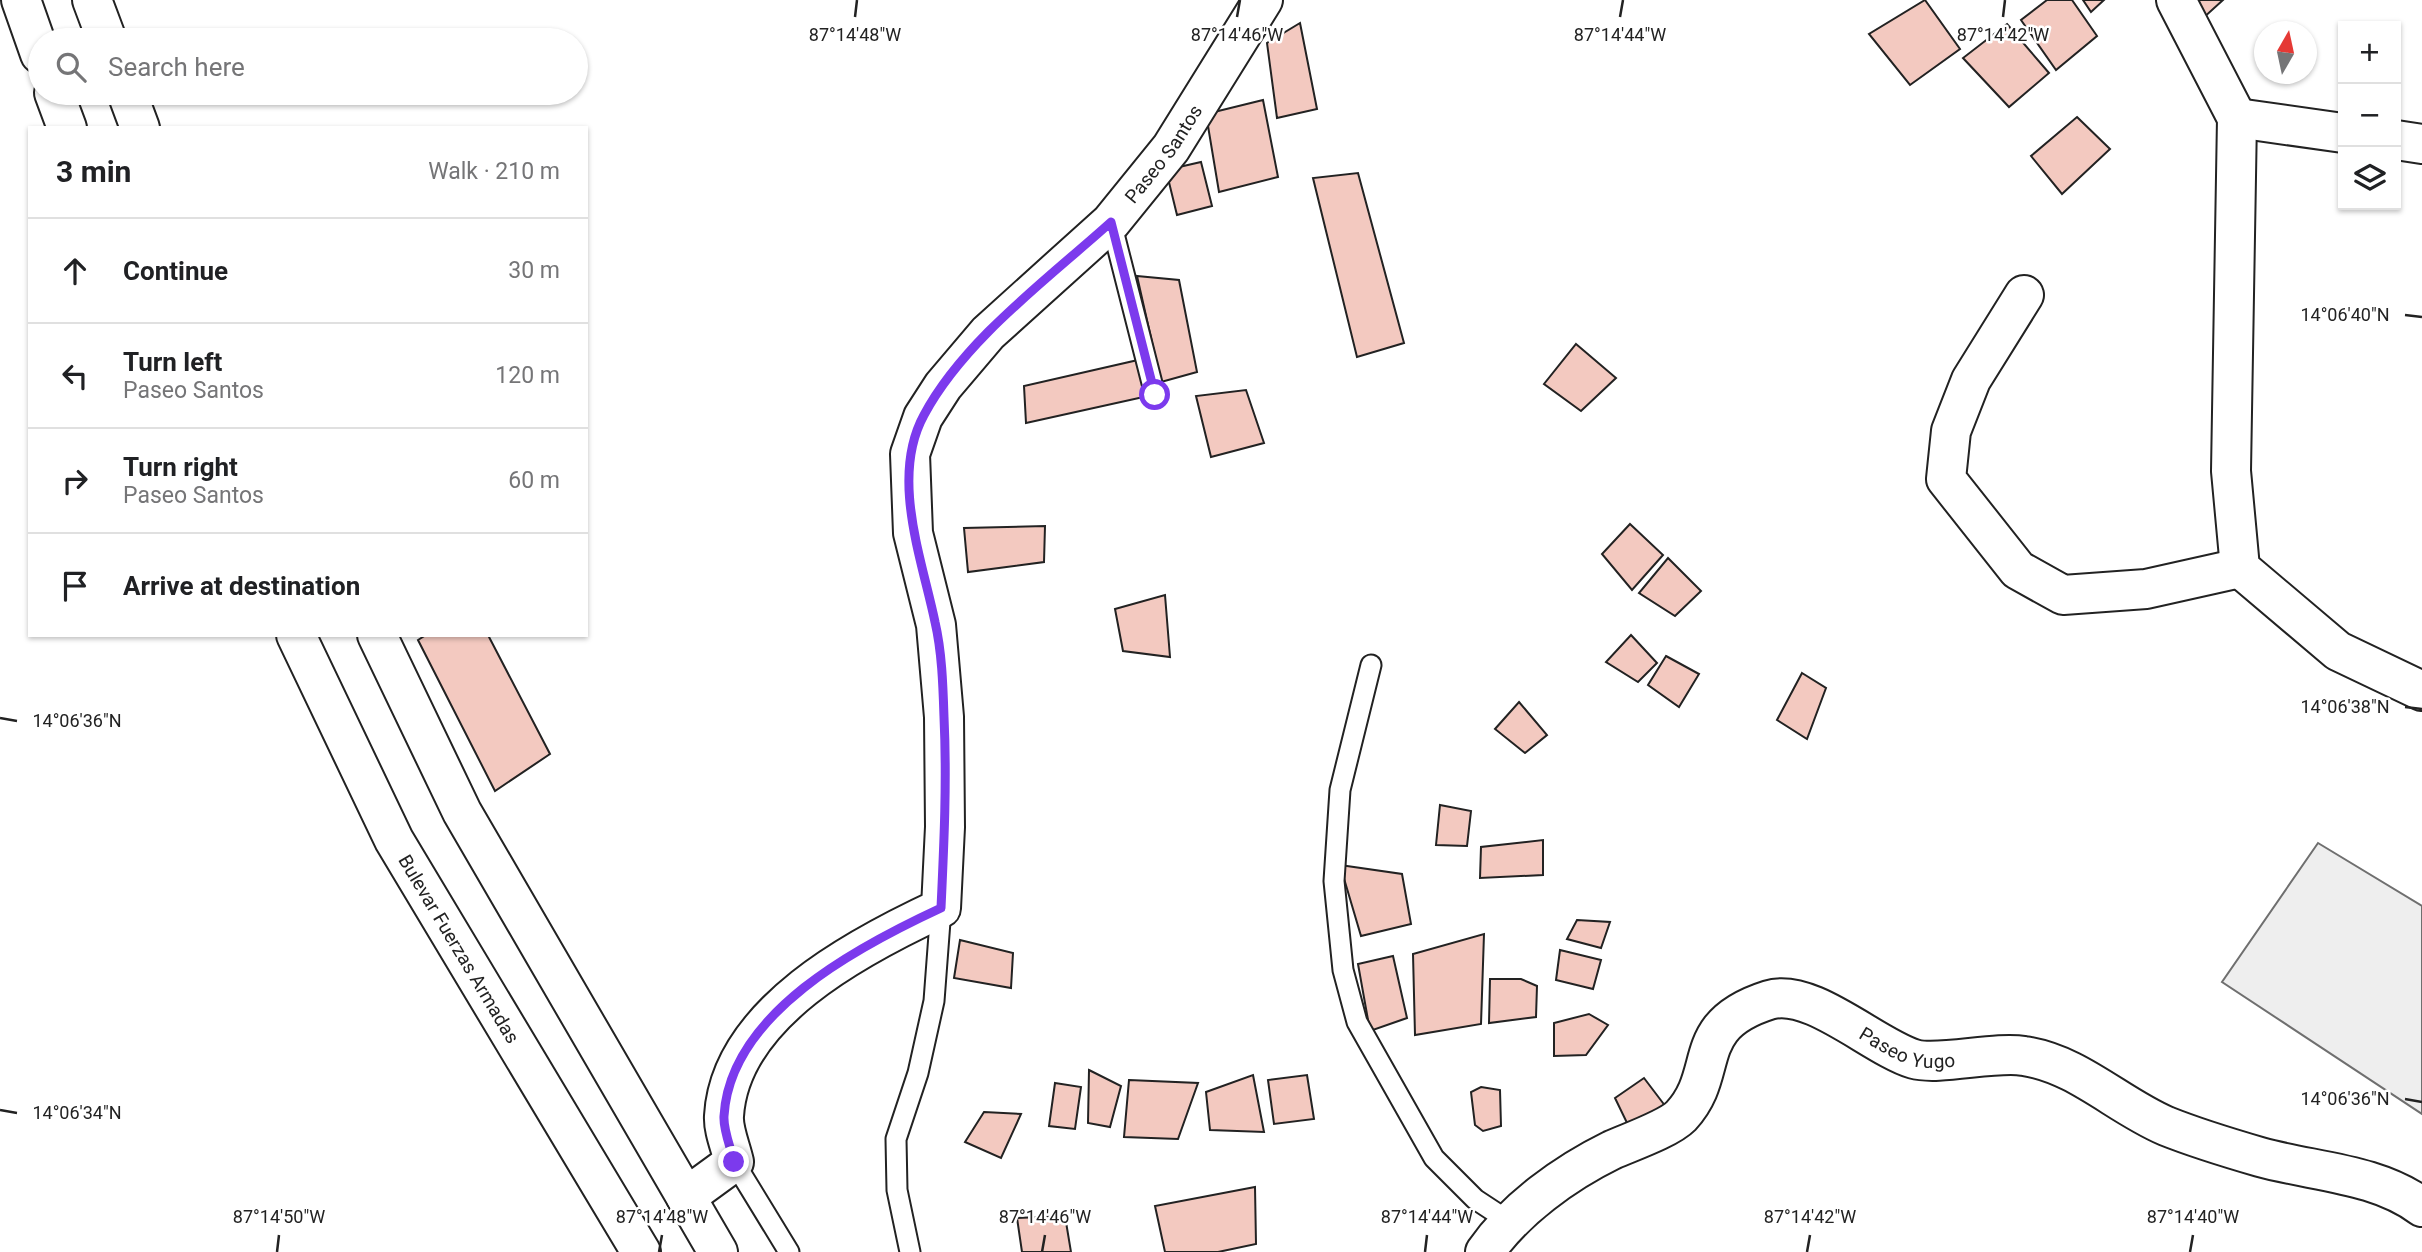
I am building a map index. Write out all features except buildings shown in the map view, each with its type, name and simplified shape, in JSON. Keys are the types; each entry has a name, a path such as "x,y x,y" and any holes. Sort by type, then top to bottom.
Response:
{"main road":[{"path":"21,0 31,28"},
{"path":"92,0 102,28"},
{"name":"Paseo Santos","path":"941,908 945,827 944,717 936,625 913,533 910,454 929,406 988,333 1111,222 1171,148 1263,0"},
{"path":"2176,0 2237,118 2231,471 2240,568 2339,651 2422,691"},
{"path":"58,105 66,126"},
{"path":"131,105 139,126"},
{"path":"2237,118 2338,132"},
{"path":"2401,141 2422,144"},
{"path":"2024,295 1971,380 1951,430 1946,479 1978,520 2018,570 2063,595 2146,589 2240,568"},
{"name":"Bulevar Fuerzas Armadas","path":"297,637 394,840 641,1252"},
{"path":"378,637 462,812 718,1252"},
{"path":"686,1197 734,1162 723,1118 729,1083 740,1060 763,1027 789,998 895,929 941,908"},
{"name":"Paseo Yugo","path":"1485,1252 1510,1222 1578,1167 1679,1118 1696,1096 1712,1039 1729,1020 1771,999 1800,1000 1916,1059 2022,1055 2059,1065 2165,1125 2260,1157 2416,1193"}],"lane":[{"path":"1111,222 1155,395"},
{"path":"1371,666 1340,790 1334,881 1343,970 1357,1022 1434,1158 1475,1199 1510,1222"},
{"path":"910,1252 897,1190 896,1139 918,1073 934,1001 941,908"},
{"path":"734,1162 789,1252"}],"shaded area":[{"path":"2318,843 2422,906 2422,1114 2222,982"}],"route":[{"path":"734,1162 723,1118 729,1083 740,1060 763,1027 789,998 895,929 941,908 945,827 944,717 936,625 913,533 910,454 923,417 943,386 988,333 1111,222 1155,395"}]}
